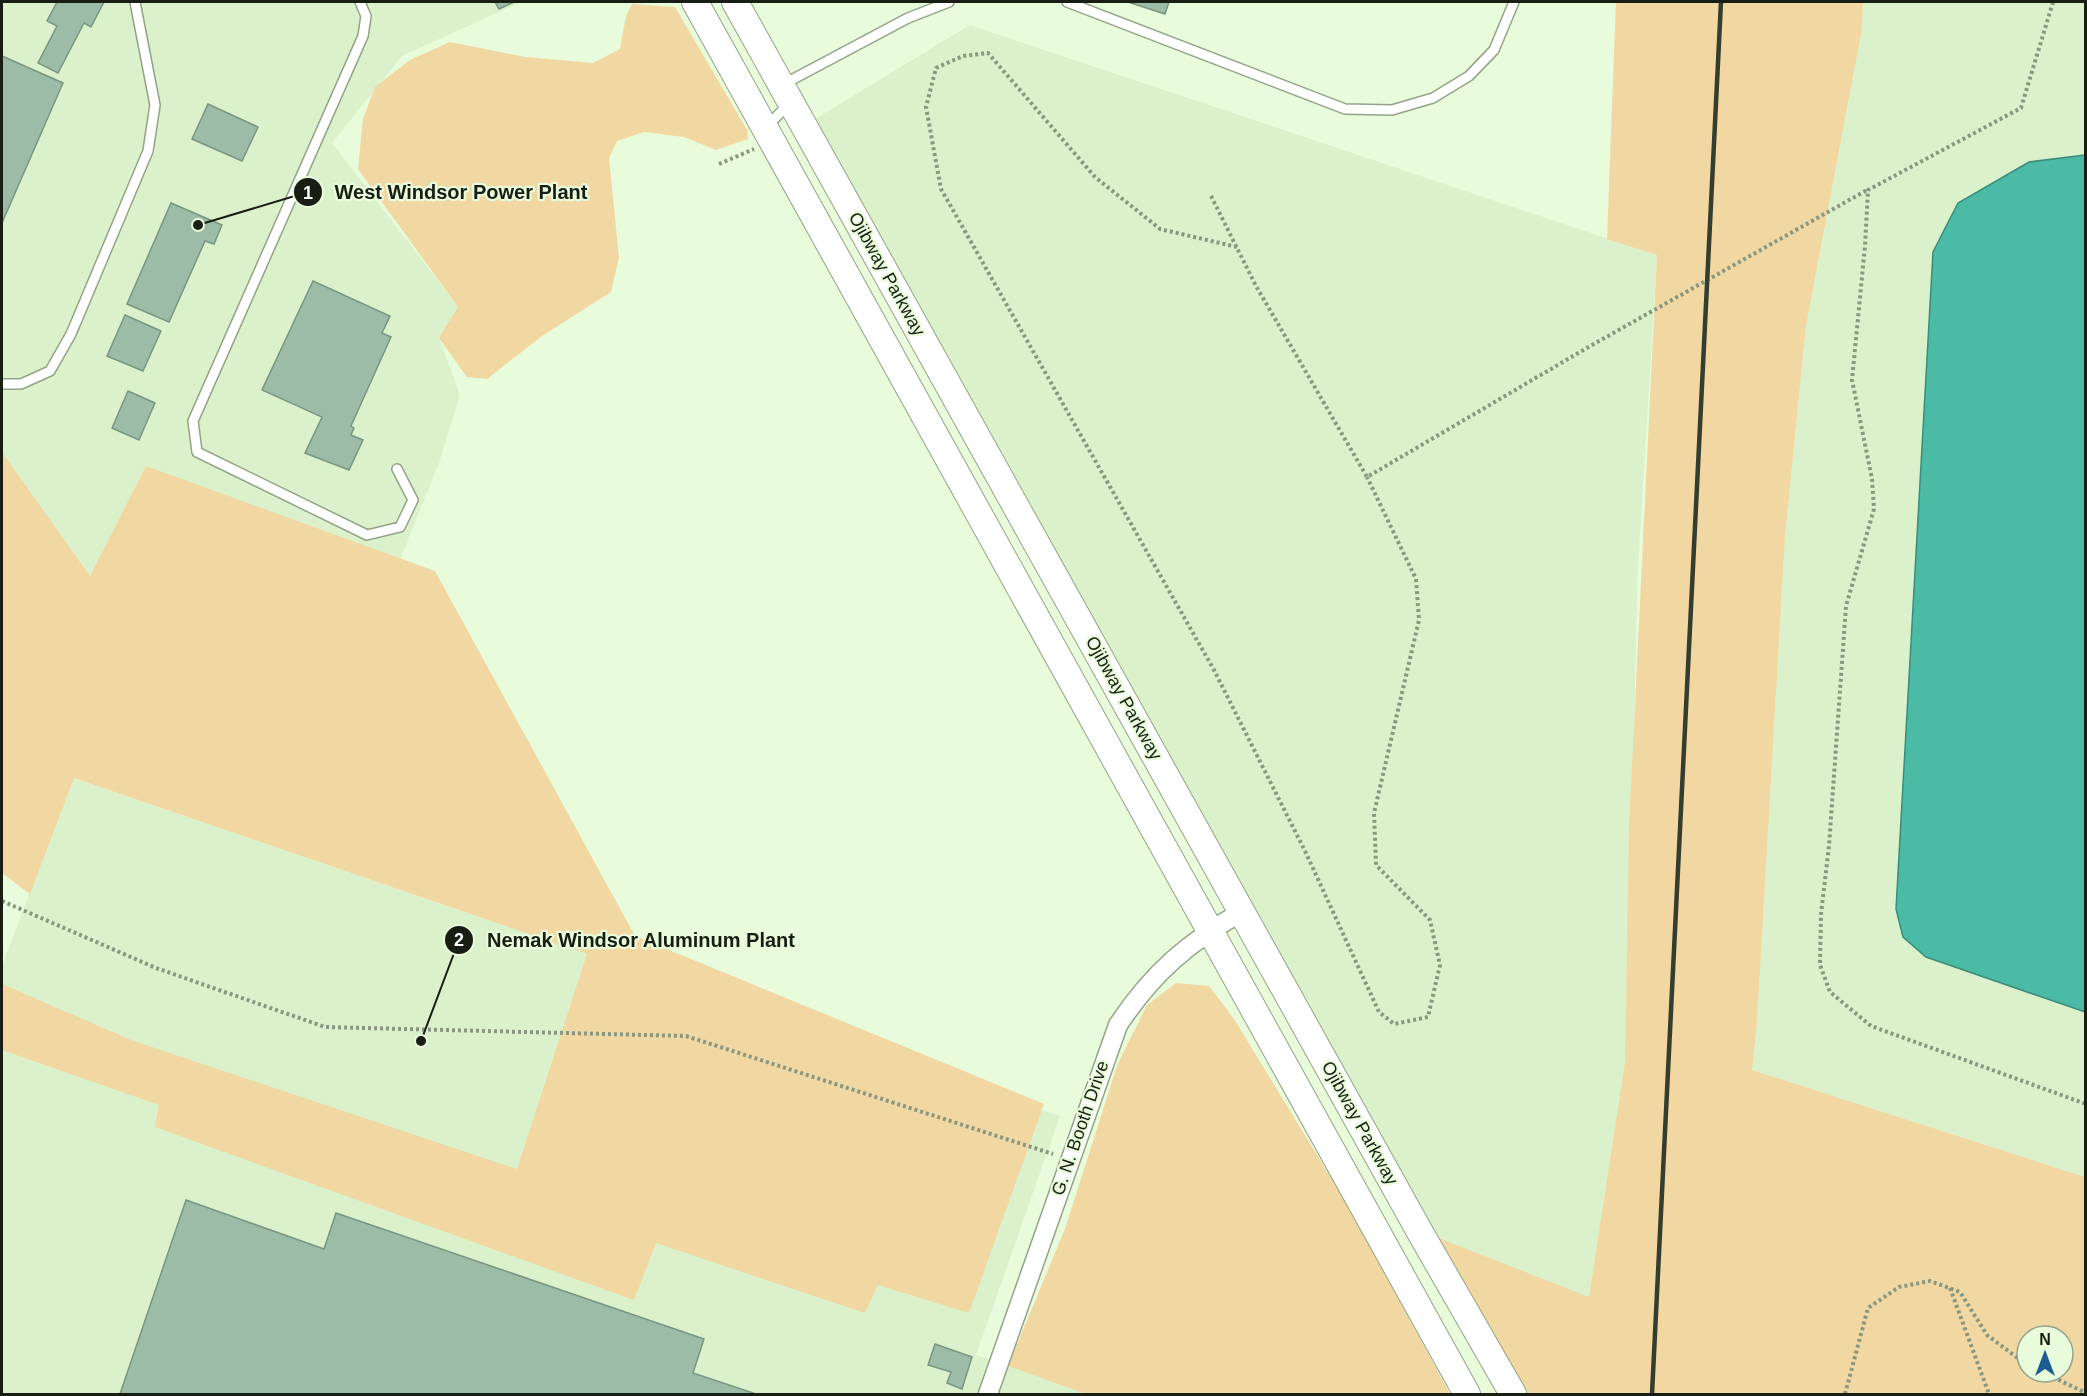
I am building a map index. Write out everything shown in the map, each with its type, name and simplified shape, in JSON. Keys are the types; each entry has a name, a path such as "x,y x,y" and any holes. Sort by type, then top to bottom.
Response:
{"main road":[{"name":"Ojibway Parkway","path":"695,2 1467,1395"},
{"name":"Ojibway Parkway","path":"735,2 1421,1234 1513,1395"}],"street":[{"name":"G. N. Booth Drive","path":"988,1395 1118,1025 1152,978 1173,957 1210,930 1243,911"}],"lane":[{"path":"2,384 21,384 50,371 71,334 148,151 155,105 135,2"},
{"path":"360,2 366,16 363,36 193,421 198,452 367,535 400,527 413,500 397,470"},
{"path":"769,134 786,94 908,18 946,2"},
{"path":"1067,2 1345,109 1392,110 1433,98 1469,76 1494,50 1514,2"}],"path":[{"path":"1367,477 1585,349 1868,190 2021,108 2053,2"},
{"path":"1211,196 1237,247 1367,477 1416,579 1419,620 1374,813 1376,865 1430,920 1440,965 1428,1017 1394,1024 1379,1012 1305,851 1214,670 941,189 926,107 936,68 963,56 988,53 1095,177 1160,229 1237,247"},
{"path":"719,164 769,134"},
{"path":"1868,190 1852,380 1872,479 1874,509 1846,606 1829,846 1821,914 1820,965 1830,992 1871,1026 2085,1104"},
{"path":"2,901 156,968 326,1027 686,1036 1070,1160"},
{"path":"1845,1395 1868,1308 1899,1287 1930,1281 1960,1292 1987,1335 2015,1356"},
{"path":"1950,1288 1989,1395"},
{"path":"2067,1384 2085,1393"}],"shaded area":[{"path":"2,2 521,2 402,56 332,143 458,307 439,338 460,395 440,460 400,560 146,467 90,576 2,452"},
{"path":"1616,2 1863,2 1862,29 1806,326 1785,537 1757,1023 1752,1070 2085,1177 2085,1394 1527,1394 1436,1237 1589,1297 1625,1062 1629,827 1657,255 1607,239"},
{"path":"1863,2 2085,2 2085,1177 1752,1070 1757,1023 1785,537 1806,326 1862,29"},
{"path":"632,4 675,7 747,130 748,139 716,150 684,137 644,132 617,141 609,158 619,258 611,292 542,336 487,379 467,377 439,338 458,307 358,169 363,119 375,87 410,60 450,42 525,57 593,63 620,49 626,16"},
{"path":"970,25 1657,255 1638,567 1625,1062 1589,1298 1435,1237 815,119"},
{"path":"2,452 90,576 146,466 435,571 635,936 1044,1104 969,1313 878,1285 865,1313 656,1243 634,1300 155,1127 159,1105 2,1050 2,984 131,1040 517,1169 587,954 74,778 30,894 2,873"},
{"path":"73,778 1060,1116 976,1355 1096,1394 2,1394 2,966"},
{"path":"1176,983 1209,986 1234,1019 1350,1209 1450,1394 1086,1394 1008,1366 1065,1229 1118,1063 1147,1005"}],"water":[{"path":"2086,155 2085,1012 1926,957 1903,937 1896,909 1933,252 1958,203 2029,162"}],"building":[{"path":"57,2 104,2 91,27 84,23 58,73 38,63 57,26 47,21"},
{"path":"495,2 514,2 499,9"},
{"path":"1128,2 1169,2 1165,14"},
{"path":"2,56 63,83 2,223"},
{"path":"208,104 258,127 242,161 192,139"},
{"path":"171,203 222,225 214,244 205,241 169,322 127,304"},
{"path":"313,281 390,316 382,333 391,337 351,426 354,428 351,435 363,440 349,470 305,453 322,417 262,390"},
{"path":"125,315 161,331 143,371 107,356"},
{"path":"128,391 155,403 139,440 112,428"},
{"path":"186,1200 324,1249 336,1213 704,1339 693,1373 756,1394 120,1394"},
{"path":"935,1344 972,1357 962,1389 947,1383 951,1372 928,1365"}],"railway":[{"path":"1652,1394 1721,2"}],"place":[{"name":"West Windsor Power Plant","path":"198,225"},
{"name":"Nemak Windsor Aluminum Plant","path":"421,1041"}]}
